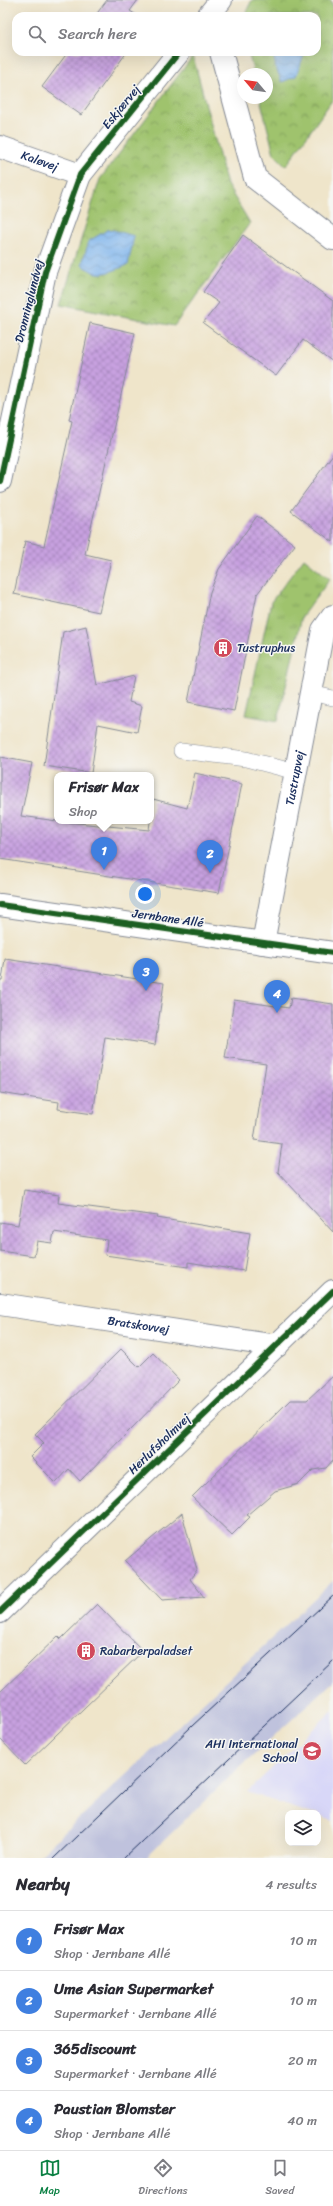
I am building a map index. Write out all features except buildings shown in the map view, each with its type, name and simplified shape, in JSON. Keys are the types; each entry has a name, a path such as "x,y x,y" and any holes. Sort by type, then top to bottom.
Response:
{"street":[{"name":"Eskjærvej","path":"80,176 176,56"},
{"path":"222,56 256,178 333,239"},
{"name":"Kaløvej","path":"0,147 80,176"},
{"name":"Dronninglundvej","path":"0,481 45,272 80,176"},
{"name":"Tustrupvej","path":"263,943 323,630 333,616"},
{"name":"Jernbane Allé","path":"0,905 333,953"},
{"name":"Herlufsholmvej","path":"0,1612 333,1291"},
{"name":"Bratskovvej","path":"0,1304 277,1346"}],"lane":[{"path":"311,693 333,698"},
{"path":"181,751 246,759 296,772"}],"shaded area":[{"path":"333,1581 333,1682 230,1776 146,1858 37,1858"},
{"name":"AHI International School","path":"333,1710 333,1821 321,1817 321,1810 300,1810 247,1792"}],"green space":[{"path":"252,0 331,0 333,7 333,99 286,166 274,154 262,104 273,104 273,68 252,68 249,56 321,56 321,12 246,12"},
{"path":"193,56 227,185 250,223 174,326 61,304 100,179"},
{"path":"304,558 330,579 302,616 278,721 246,715 271,602"}],"water":[{"path":"274,56 304,56 296,76 282,82 276,68"},
{"path":"109,229 134,236 128,265 109,272 94,272 82,264 89,241"}],"tram line":[{"path":"54,1858 192,1726 333,1596"},
{"path":"124,1858 333,1661"}],"cycle path":[{"path":"0,481 45,272 80,175 176,56"},
{"path":"0,905 333,953"},
{"path":"0,1612 333,1291"}],"place":[{"name":"Tustruphus","path":"223,648"},
{"name":"Frisør Max","path":"104,870"},
{"name":"Ume Asian Supermarket","path":"210,873"},
{"name":"365discount","path":"146,991"},
{"name":"Paustian Blomster","path":"277,1013"},
{"name":"Rabarberpaladset","path":"86,1651"},
{"name":"AHI International School","path":"312,1751"}]}
